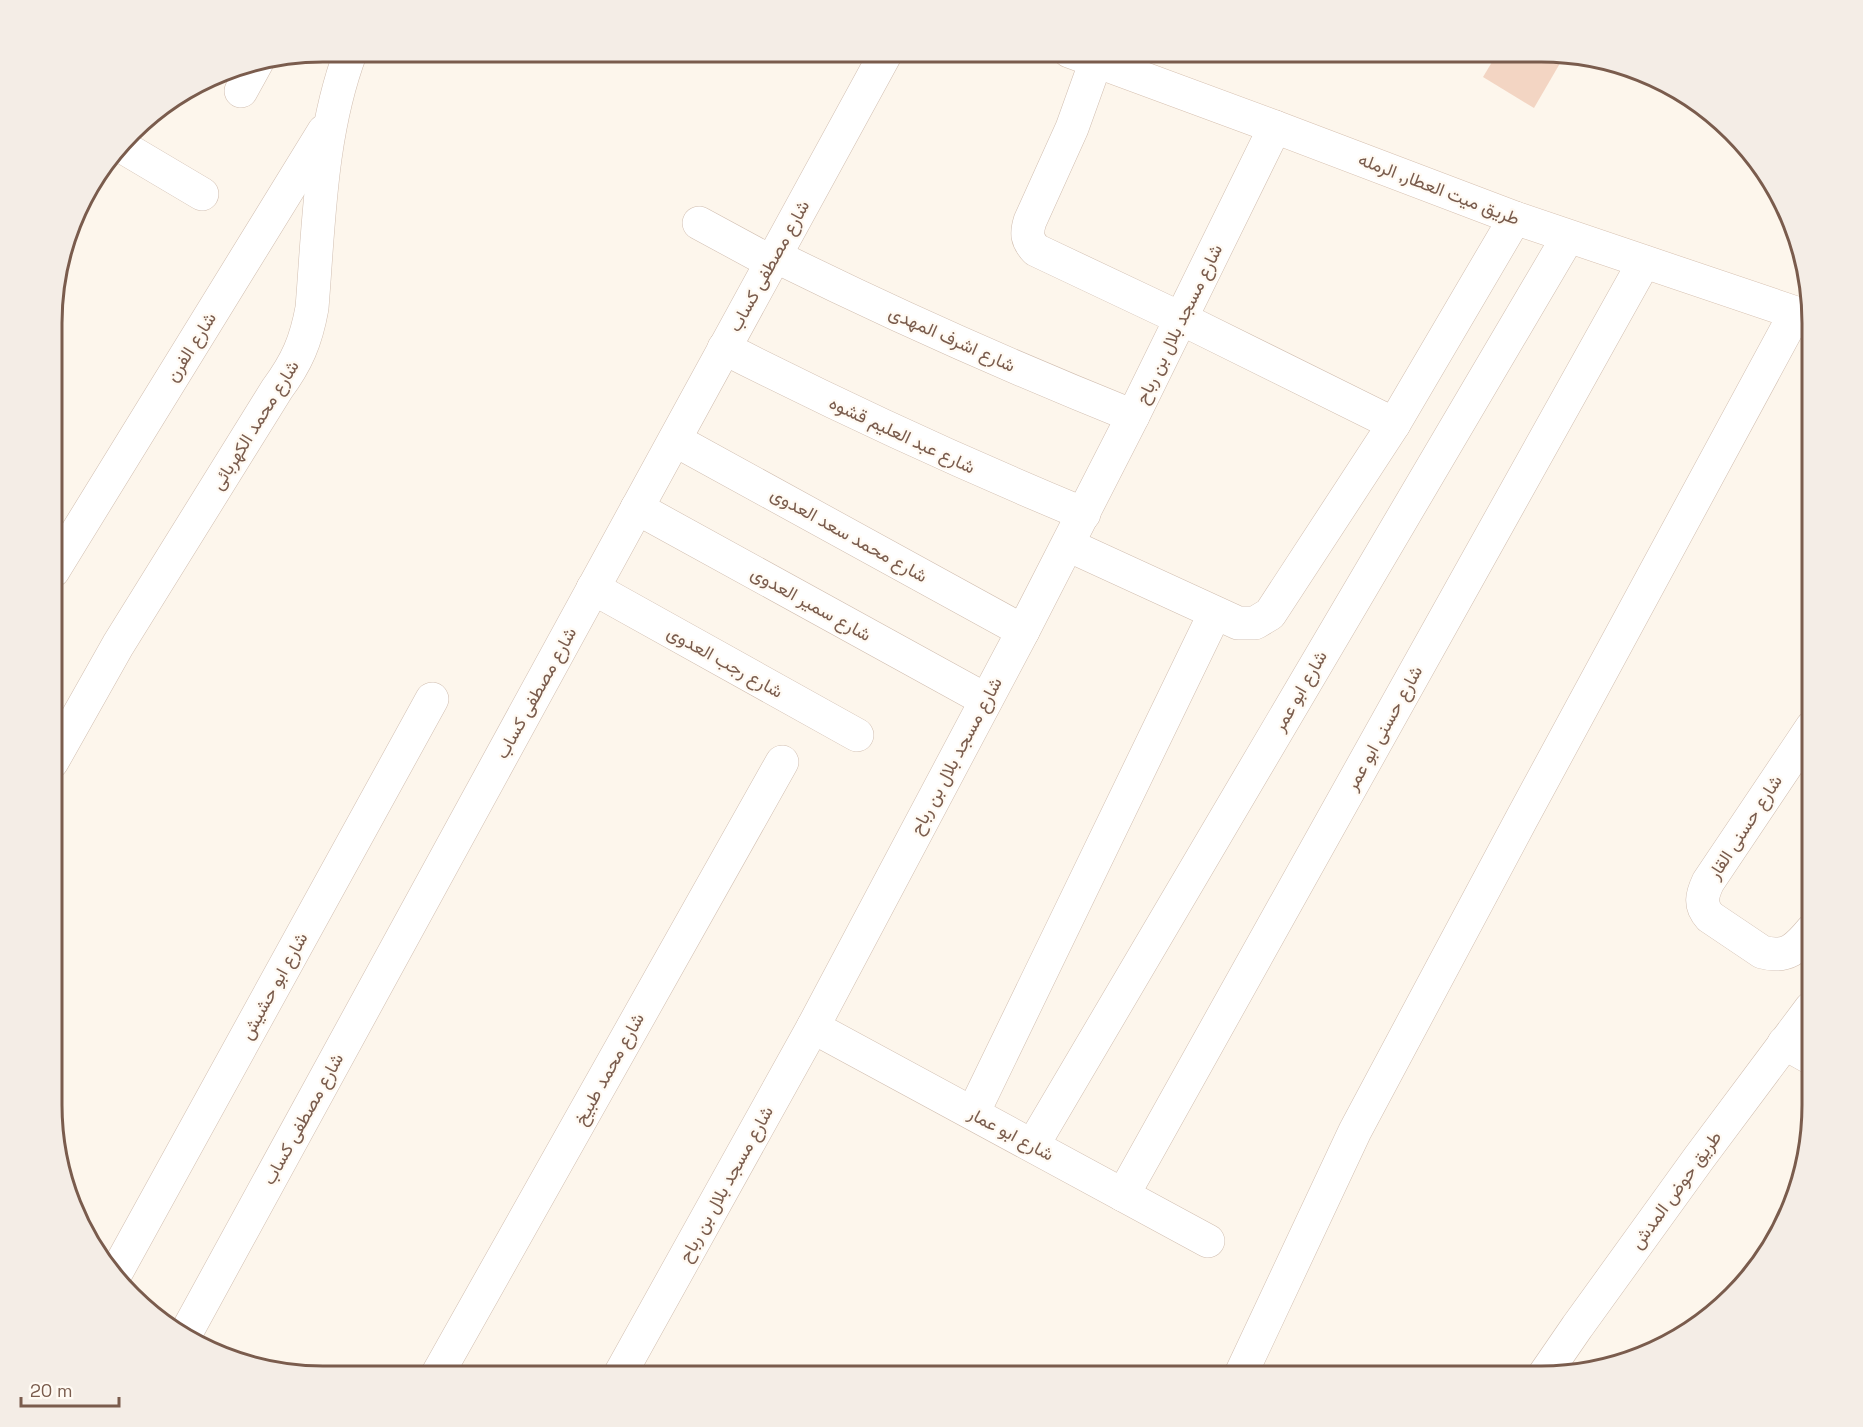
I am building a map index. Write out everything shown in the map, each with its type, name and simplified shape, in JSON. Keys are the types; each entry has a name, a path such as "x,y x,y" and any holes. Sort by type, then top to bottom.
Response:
{"street":[{"name":"شارع محمد الكهربائى","path":"62,744 118,645 301,351 312,308 330,122 347,62"},
{"name":"شارع مصطفى كساب","path":"188,1329 881,62"},
{"path":"1082,62 1072,128 1026,231 1028,241 1036,250 1394,423"},
{"name":"طريق ميت العطار, الرمله","path":"1099,62 1515,218 1802,316"},
{"path":"241,91 252,71"},
{"name":"شارع الفرن","path":"62,556 330,122"},
{"name":"شارع مسجد بلال بن رباح","path":"625,1366 813,1028 1023,631 1182,319 1275,127"},
{"path":"127,149 202,194"},
{"path":"1068,545 1238,623 1255,623 1270,614 1394,423 1515,218"},
{"path":"699,223 773,259"},
{"name":"شارع ابو عمر","path":"1033,1145 1568,237"},
{"name":"شارع اشرف المهدى","path":"773,259 952,340 1133,416"},
{"name":"شارع حسنى ابو عمر","path":"1124,1195 1644,262"},
{"path":"1245,1366 1355,1131 1521,820 1802,318"},
{"name":"شارع عبد العليم قشوه","path":"724,348 902,436 1084,514"},
{"name":"شارع محمد سعد العدوى","path":"675,440 1023,631"},
{"name":"شارع سمير العدوى","path":"637,508 986,700"},
{"name":"شارع رجب العدوى","path":"593,588 857,735"},
{"path":"973,1113 1215,613"},
{"name":"شارع ابو حشيش","path":"119,1268 432,699"},
{"name":"شارع حسنى القار","path":"1802,742 1708,882 1702,901 1703,910 1710,916 1762,952 1776,955 1791,951 1802,941"},
{"name":"شارع محمد طبيخ","path":"443,1366 782,762"},
{"name":"شارع ابو عمار","path":"813,1028 1208,1241"},
{"name":"طريق حوض المدش","path":"1551,1365 1583,1318 1798,1050"}],"building":[{"path":"1492,62 1561,62 1534,108 1483,77"}]}
